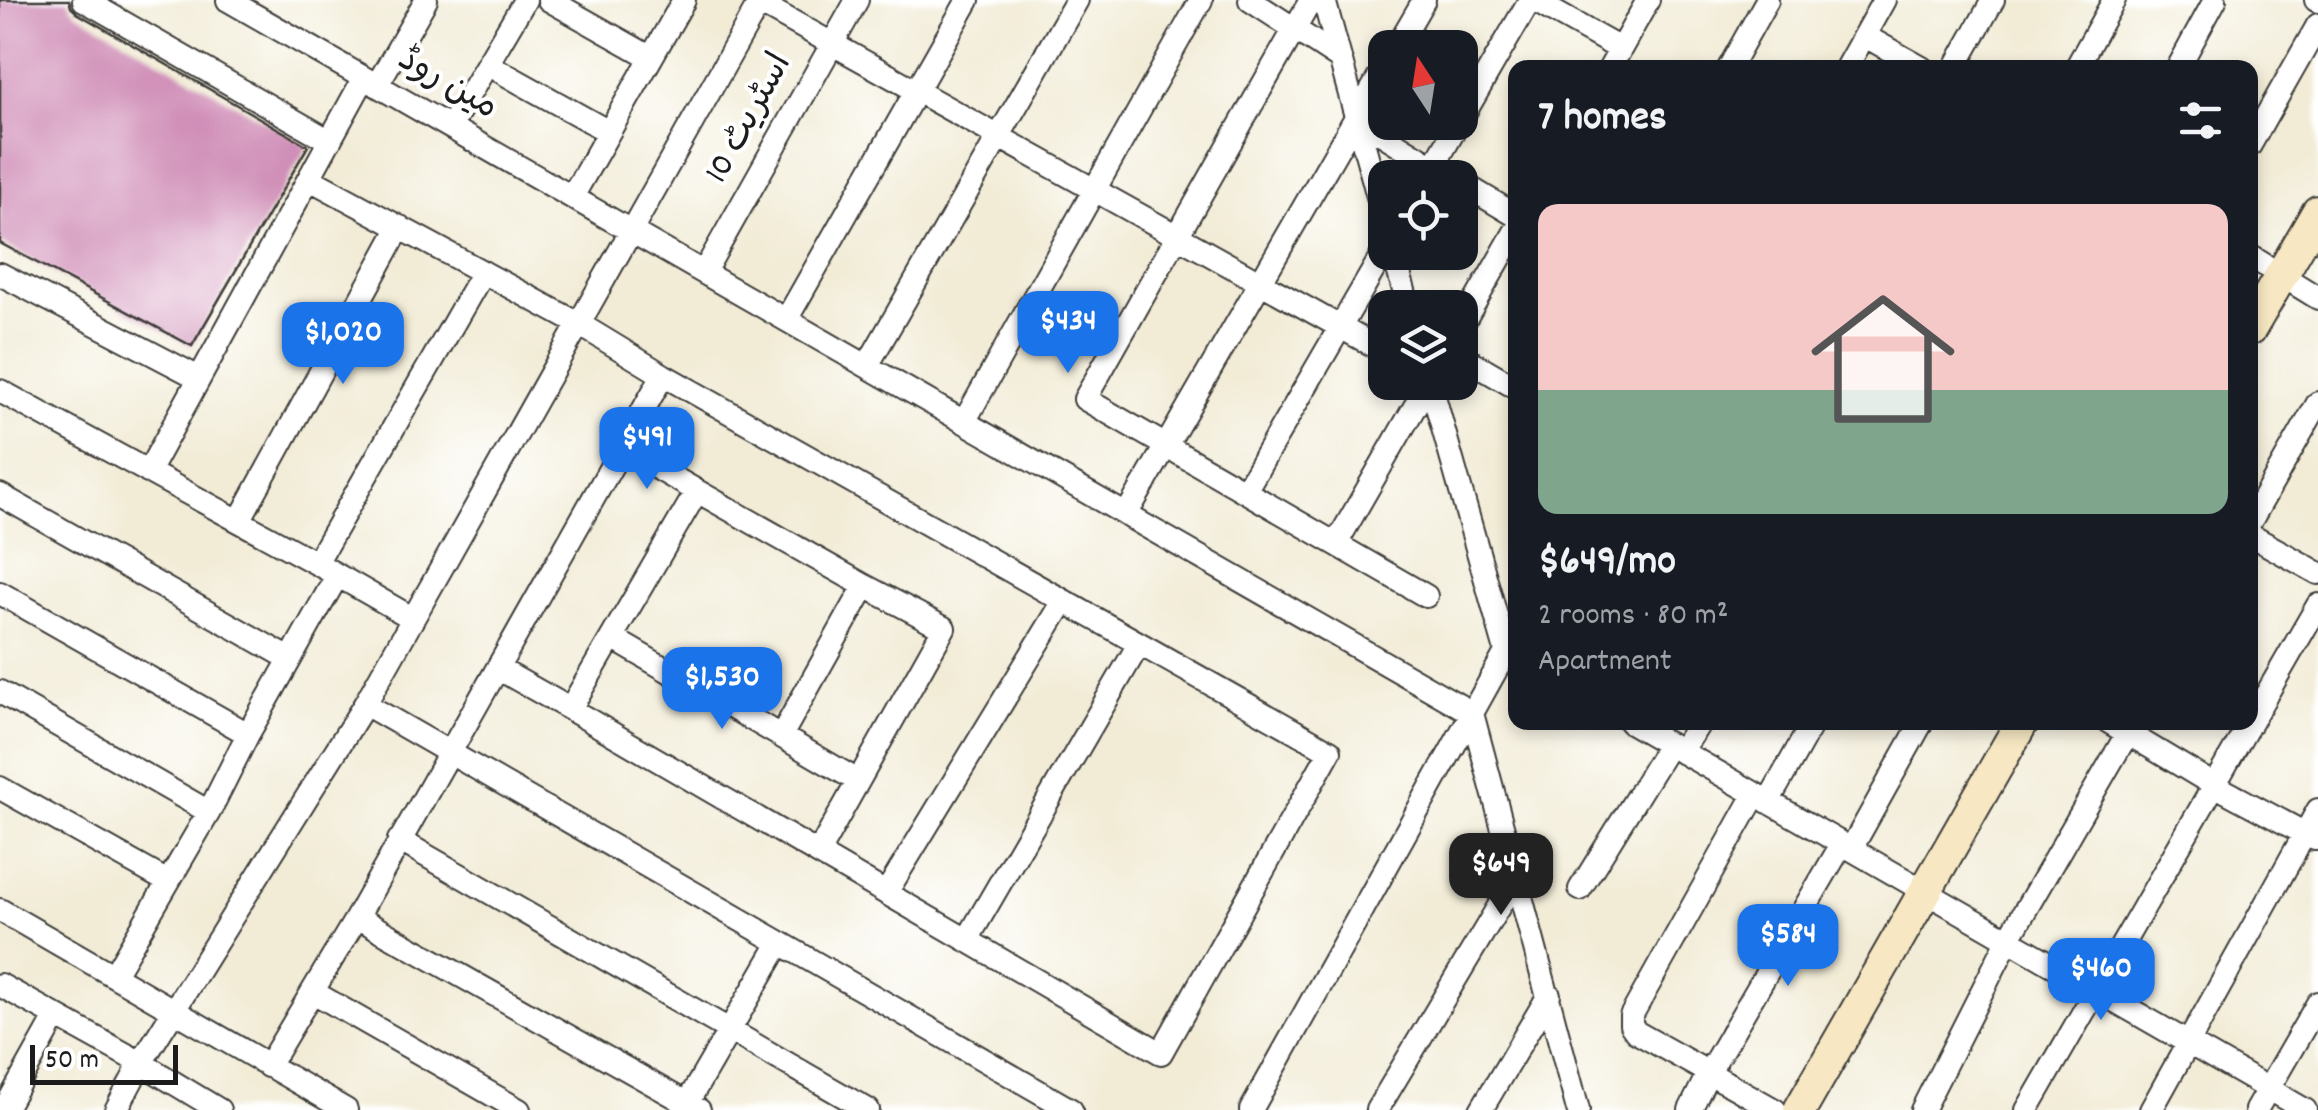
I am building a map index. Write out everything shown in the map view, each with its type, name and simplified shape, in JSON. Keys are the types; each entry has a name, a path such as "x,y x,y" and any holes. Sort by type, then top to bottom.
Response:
{"main road":[{"path":"2258,315 2318,212"},
{"path":"1800,1110 2017,730"}],"street":[{"path":"84,0 330,141"},
{"name":"مین روڈ","path":"228,0 1472,713"},
{"path":"148,472 330,141 426,0"},
{"path":"450,127 524,0"},
{"path":"549,0 650,58"},
{"path":"572,197 684,0"},
{"name":"اسٹریٹ 10","path":"704,272 857,0"},
{"path":"786,320 968,0"},
{"path":"867,366 1077,0"},
{"path":"964,422 1201,0"},
{"path":"1250,0 1340,58"},
{"path":"1311,0 1085,399 1426,596"},
{"path":"1324,0 1368,161"},
{"path":"1406,30 1424,0"},
{"path":"1478,92 1532,0 1615,58 1648,0"},
{"path":"1733,60 1767,0"},
{"path":"1850,60 1884,0"},
{"path":"1960,60 1994,0"},
{"path":"2080,60 2114,0"},
{"path":"2182,60 2215,0"},
{"path":"116,1110 141,1062 364,704 760,2 1368,343"},
{"path":"2258,130 2318,24"},
{"path":"1864,36 1908,60"},
{"path":"486,64 609,132"},
{"path":"1126,515 1368,97"},
{"path":"1356,118 1418,160"},
{"path":"310,179 579,324 1330,751 1162,1053 499,670"},
{"path":"1478,192 1508,210"},
{"path":"239,521 400,228"},
{"path":"1478,297 1508,244"},
{"path":"2258,261 2318,298"},
{"path":"1245,491 1373,270"},
{"path":"316,563 484,272"},
{"path":"0,274 200,378"},
{"path":"1478,365 1508,383"},
{"path":"268,1066 358,917 663,375"},
{"path":"0,391 412,618"},
{"path":"1336,544 1420,400"},
{"path":"1436,400 1508,635"},
{"path":"2258,508 2318,403"},
{"path":"622,448 944,628 818,853"},
{"path":"570,709 698,491"},
{"path":"0,495 290,658"},
{"path":"2258,539 2318,573"},
{"path":"114,976 209,812 337,576"},
{"path":"780,736 865,586"},
{"path":"0,593 248,734"},
{"path":"886,893 1064,601"},
{"path":"2258,709 2318,605"},
{"path":"612,638 858,781"},
{"path":"966,940 1139,644"},
{"path":"1252,1110 1508,654"},
{"path":"0,692 209,812"},
{"path":"364,704 1071,1110"},
{"path":"1472,713 1578,1110"},
{"path":"1644,730 1846,847 1920,898 2008,940 2304,1110"},
{"path":"1580,889 1675,748 1692,730"},
{"path":"1775,1110 1636,1032 1630,1025 1631,1016 1762,798 1808,730"},
{"path":"1690,1110 1709,1072 1917,730"},
{"path":"1922,1110 2008,940 2122,730"},
{"path":"2130,730 2214,785 2312,837"},
{"path":"2027,1110 2246,730"},
{"path":"0,788 168,882"},
{"path":"2150,1110 2312,837 2318,810"},
{"path":"399,840 857,1107"},
{"path":"1378,1110 1516,876"},
{"path":"0,910 346,1110"},
{"path":"358,917 689,1108 780,943"},
{"path":"2,990 141,1062 219,1110"},
{"path":"313,992 519,1110"},
{"path":"1481,1110 1549,996"},
{"path":"2256,1110 2318,1003"},
{"path":"4,1110 56,1017"}],"building":[{"path":"0,0 69,0 77,13 308,146 192,346 0,243"}]}
